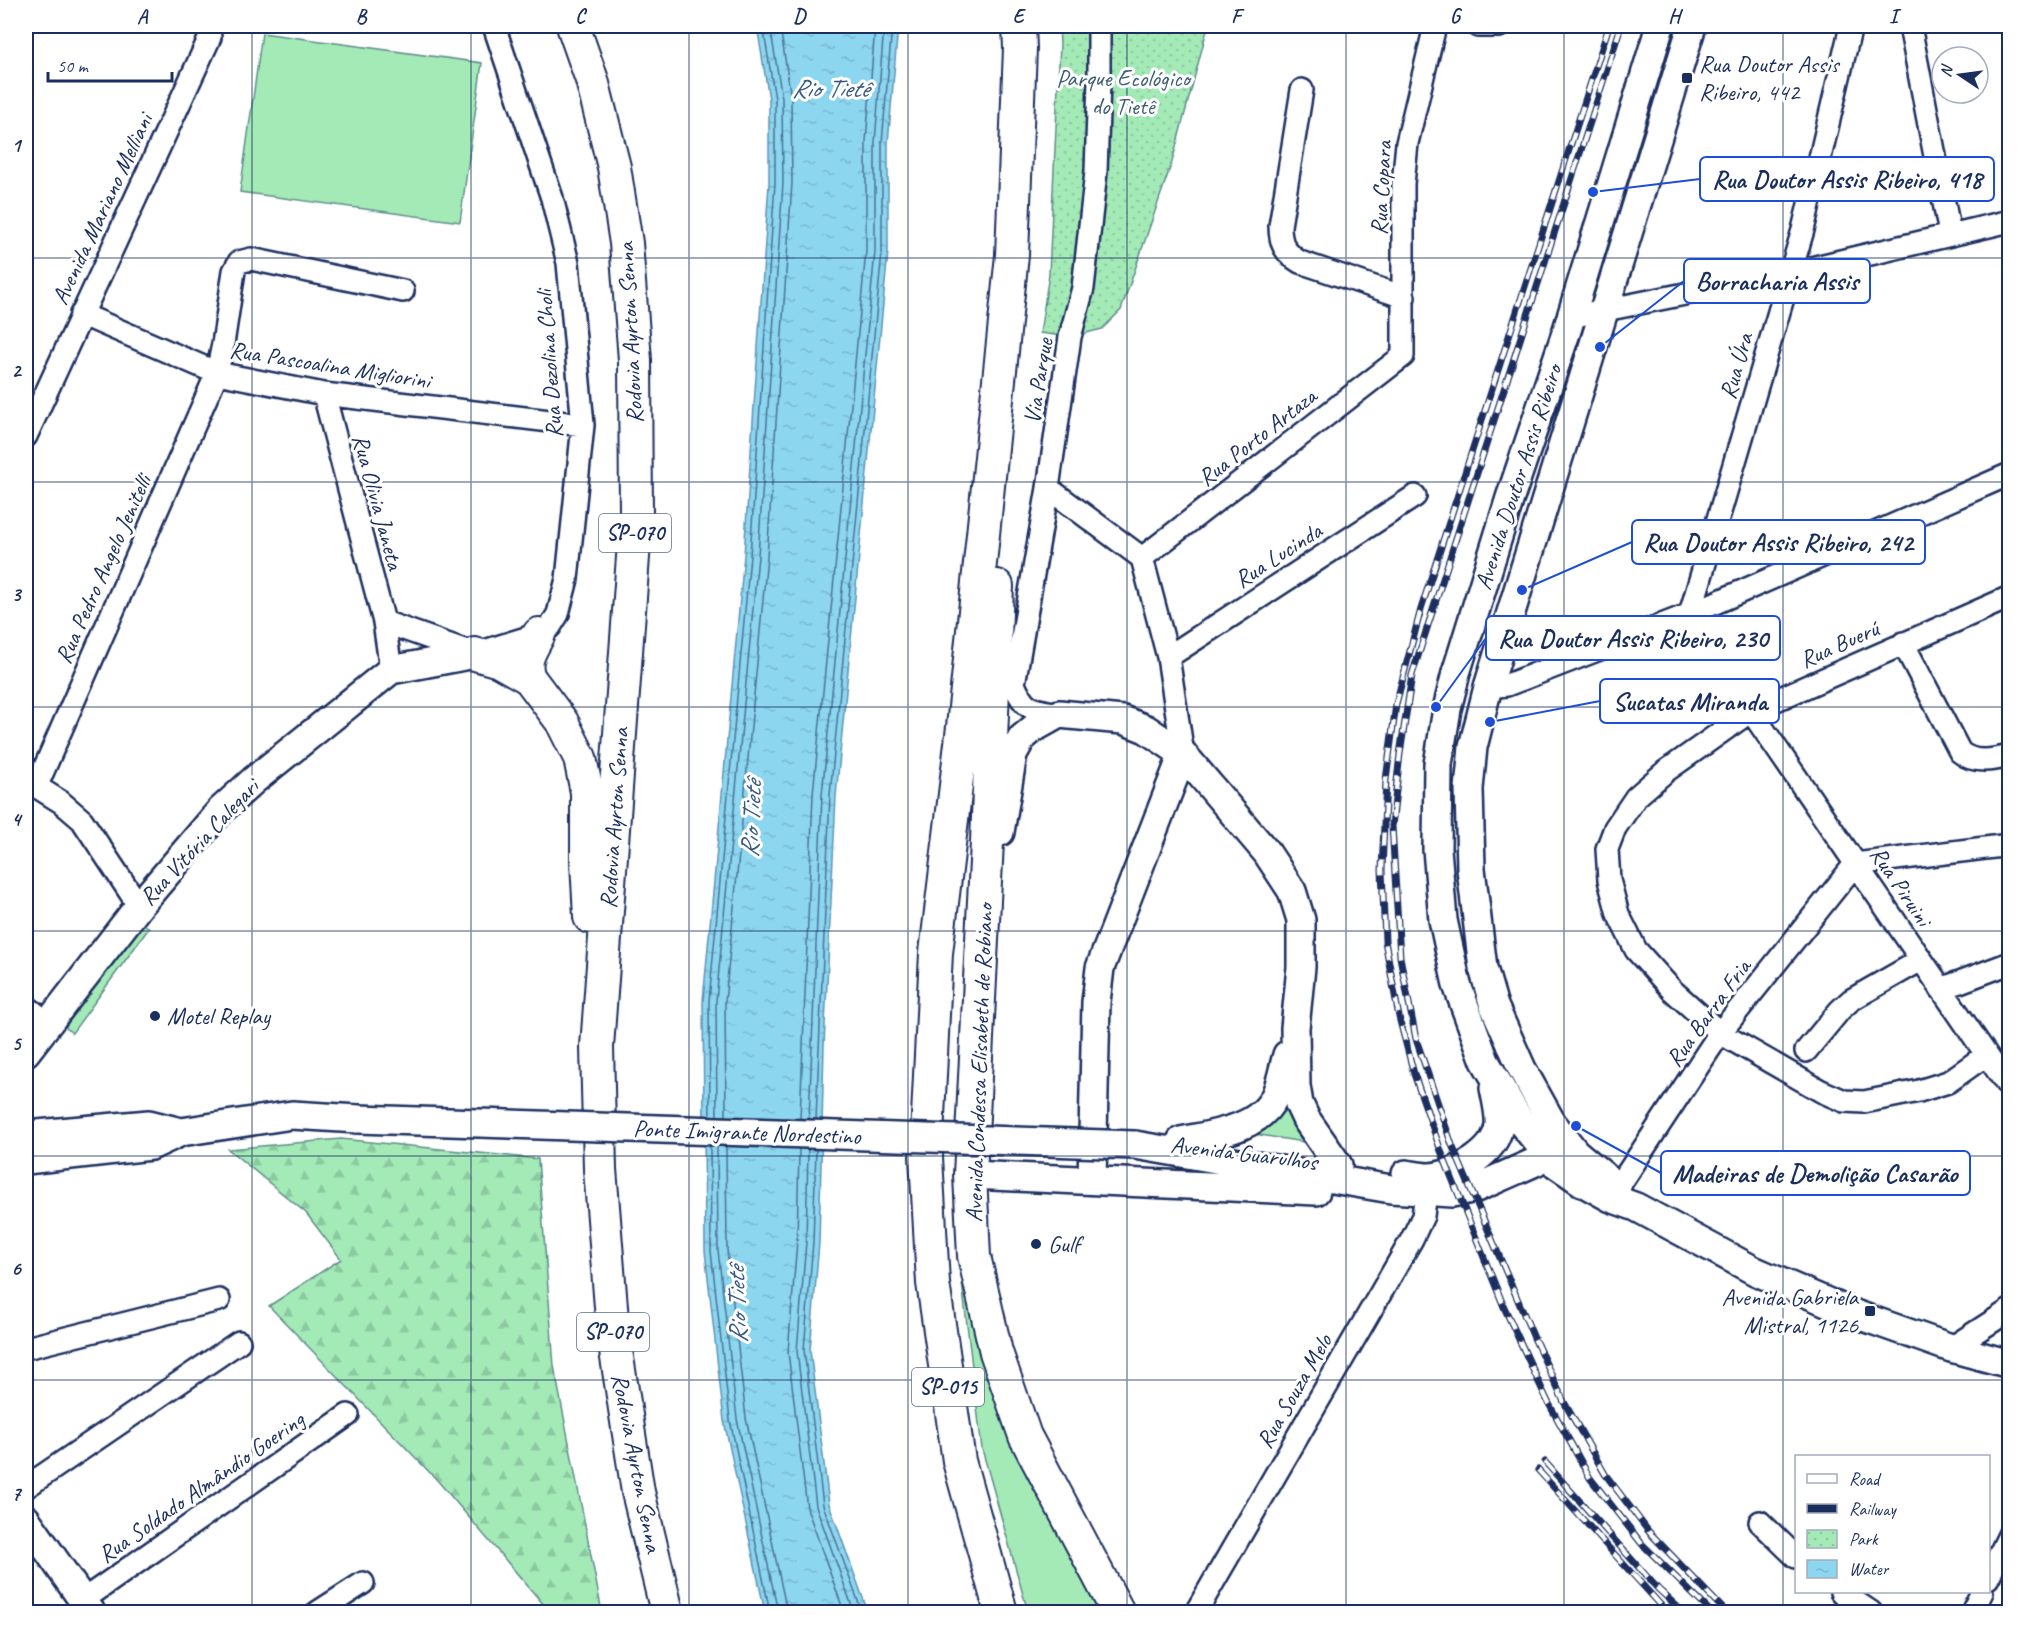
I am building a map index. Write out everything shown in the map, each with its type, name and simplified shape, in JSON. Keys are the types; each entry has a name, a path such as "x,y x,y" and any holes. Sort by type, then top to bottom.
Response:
{"highway":[{"name":"Rodovia Ayrton Senna","path":"573,26 592,80 614,167 626,243 635,360 636,516 597,1047 600,1168 613,1332 638,1492 668,1612"},
{"path":"991,448 1012,255 1019,26"},
{"name":"Avenida Condessa Elisabeth de Robiano","path":"991,448 1002,491 970,1175 974,1256 996,1352 1025,1436 1119,1612"},
{"name":"SP-015","path":"991,448 963,727 936,953 926,1157 933,1283 959,1461 1001,1612"},
{"path":"539,634 525,668 529,678 562,722 580,758 587,792 587,862 597,1047"},
{"path":"475,654 500,661 529,678"}],"main road":[{"name":"Avenida Doutor Assis Ribeiro","path":"1492,1075 1457,985 1443,920 1437,849 1438,764 1447,709 1456,673 1660,26"},
{"name":"Avenida Doutor Assis Ribeiro","path":"1554,1144 1552,1123 1522,1070 1494,1006 1483,968 1471,869 1470,769 1488,687 1692,26"},
{"name":"Rua Vitória Calegari","path":"26,1052 139,906 221,810 254,780 391,670 475,654"},
{"path":"1456,673 1473,685 1488,687"},
{"path":"985,879 997,851 1006,784 1013,754 1022,738 1034,728 1059,714 1123,720 1146,729 1184,754 1267,853 1292,891 1301,920 1301,967 1295,1028 1296,1086 1299,1104 1306,1119 1338,1165"},
{"path":"1092,1180 1096,1002 1100,968 1184,754"},
{"path":"1438,764 1457,763 1470,769"},
{"path":"1181,1141 1215,1134 1248,1123 1265,1112 1276,1095 1295,1028"},
{"path":"1492,1075 1520,1121 1554,1144 1575,1152 1622,1198"},
{"name":"Avenida Guarulhos","path":"1136,1145 1181,1141 1430,1177 1473,1162 1495,1139 1499,1124 1492,1075"},
{"name":"Ponte Imigrante Nordestino","path":"181,1132 292,1115 1136,1145"},
{"path":"26,1135 149,1124 181,1132"},
{"path":"26,1160 151,1146 181,1132"},
{"path":"1554,1144 1556,1164 1582,1182"},
{"name":"Avenida Guarulhos","path":"1136,1145 1391,1189 1452,1193 1476,1188 1534,1162 1554,1144"},
{"name":"Avenida Guarulhos","path":"970,1175 1329,1192 1391,1189"},
{"path":"1500,1178 1547,1176 1582,1182 1622,1198 1755,1271 1855,1314 1951,1348 2010,1365"},
{"path":"26,1519 87,1606"}],"street":[{"name":"Rua Dezolina Choli","path":"494,26 552,198 568,263 583,425 567,579 558,614 550,627 539,634"},
{"name":"Via Parque","path":"1059,714 1030,709 1020,700 1014,684 1048,488 1070,337 1083,288 1095,183 1099,26"},
{"name":"Rua Copara","path":"1403,356 1403,184 1407,142 1435,26"},
{"path":"1478,26 1499,26"},
{"name":"Rua Úra","path":"1690,614 1818,172 1851,26"},
{"path":"1910,26 1950,234"},
{"name":"Avenida Mariano Melliani","path":"26,436 210,37"},
{"path":"1302,90 1280,226 1283,248 1300,262 1404,297"},
{"path":"1570,317 1605,312 1790,273 2010,221"},
{"name":"Rua Pedro Angelo Jenitelli","path":"31,782 217,373 234,271 239,262 251,259 404,291"},
{"name":"Rua Pascoalina Migliorini","path":"81,314 217,373 324,394 583,425"},
{"name":"Rua Porto Artaza","path":"1142,558 1403,356"},
{"name":"Rua Olivia Janeta","path":"324,394 384,622 391,670"},
{"path":"1488,687 1507,685 1690,614 2010,474"},
{"path":"1048,488 1142,558 1168,657 1184,754"},
{"name":"Rua Lucinda","path":"1168,657 1415,496"},
{"name":"Rua Buerú","path":"1986,1055 1948,1082 1919,1092 1864,1102 1844,1101 1821,1091 1720,1033 1672,990 1636,950 1618,914 1609,880 1607,849 1615,828 1636,797 1666,771 1751,711 2010,597"},
{"path":"384,622 475,654 539,634"},
{"path":"1903,643 1960,752 1966,757 1978,760 2010,756"},
{"name":"Rua Piruini","path":"1751,711 2010,1089"},
{"path":"31,782 62,802 82,820 139,906"},
{"path":"1855,864 2010,845"},
{"name":"Rua Barra Fria","path":"1622,1198 1720,1033 1855,864"},
{"path":"1806,1051 1851,1000 1921,960"},
{"path":"1941,989 2010,963"},
{"path":"26,1006 48,1023"},
{"name":"Rua Souza Melo","path":"1196,1612 1412,1239 1423,1216 1426,1192"},
{"path":"26,1348 219,1300"},
{"path":"1951,1348 2010,1310"},
{"path":"26,1487 239,1342"},
{"name":"Rua Soldado Almândio Goering","path":"87,1606 348,1415"},
{"path":"1760,1522 1795,1555"},
{"path":"1998,1566 2010,1533"},
{"path":"318,1612 363,1583"},
{"path":"1842,1593 1871,1612"},
{"path":"1972,1612 1982,1593"}],"green space":[{"name":"Parque Ecológico do Tietê","path":"1059,26 1208,26 1172,162 1121,310 1102,329 1070,337 1040,333 1049,274"},
{"path":"262,33 482,63 460,222 240,192"},
{"path":"143,923 149,928 72,1033 65,1027"},
{"path":"1286,1101 1310,1143 1248,1133"},
{"path":"341,1139 538,1159 554,1366 602,1612 550,1612 437,1480 269,1306 341,1259 306,1213 228,1149"},
{"path":"962,1283 1000,1408 1104,1612 1028,1612 982,1449"}],"water":[{"name":"Rio Tietê","path":"757,26 898,26 888,143 888,252 836,796 824,1046 819,1243 810,1350 829,1504 868,1612 765,1612 724,1421 705,1251 703,1001 744,555 769,183 769,99"}],"railway":[{"path":"1609,26 1421,609 1396,704 1386,780 1382,870 1385,941 1399,1017 1414,1074 1441,1151 1504,1307 1548,1402 1590,1478 1642,1544 1711,1612"},
{"path":"1621,26 1412,675 1392,826 1400,957 1416,1039 1452,1145 1534,1338 1564,1402 1605,1474 1649,1532 1726,1612"},
{"path":"1545,1462 1658,1589 1683,1612"},
{"path":"1538,1470 1667,1612"}],"place":[{"name":"Rua Doutor Assis Ribeiro, 442","path":"1687,78"},
{"name":"Rua Doutor Assis Ribeiro, 418","path":"1593,192"},
{"name":"Borracharia Assis","path":"1600,347"},
{"name":"Rua Doutor Assis Ribeiro, 242","path":"1522,590"},
{"name":"Rua Doutor Assis Ribeiro, 230","path":"1436,707"},
{"name":"Sucatas Miranda","path":"1490,722"},
{"name":"Motel Replay","path":"155,1016"},
{"name":"Madeiras de Demolição Casarão","path":"1576,1126"},
{"name":"Gulf","path":"1036,1244"},
{"name":"Avenida Gabriela Mistral, 1126","path":"1870,1311"}]}
